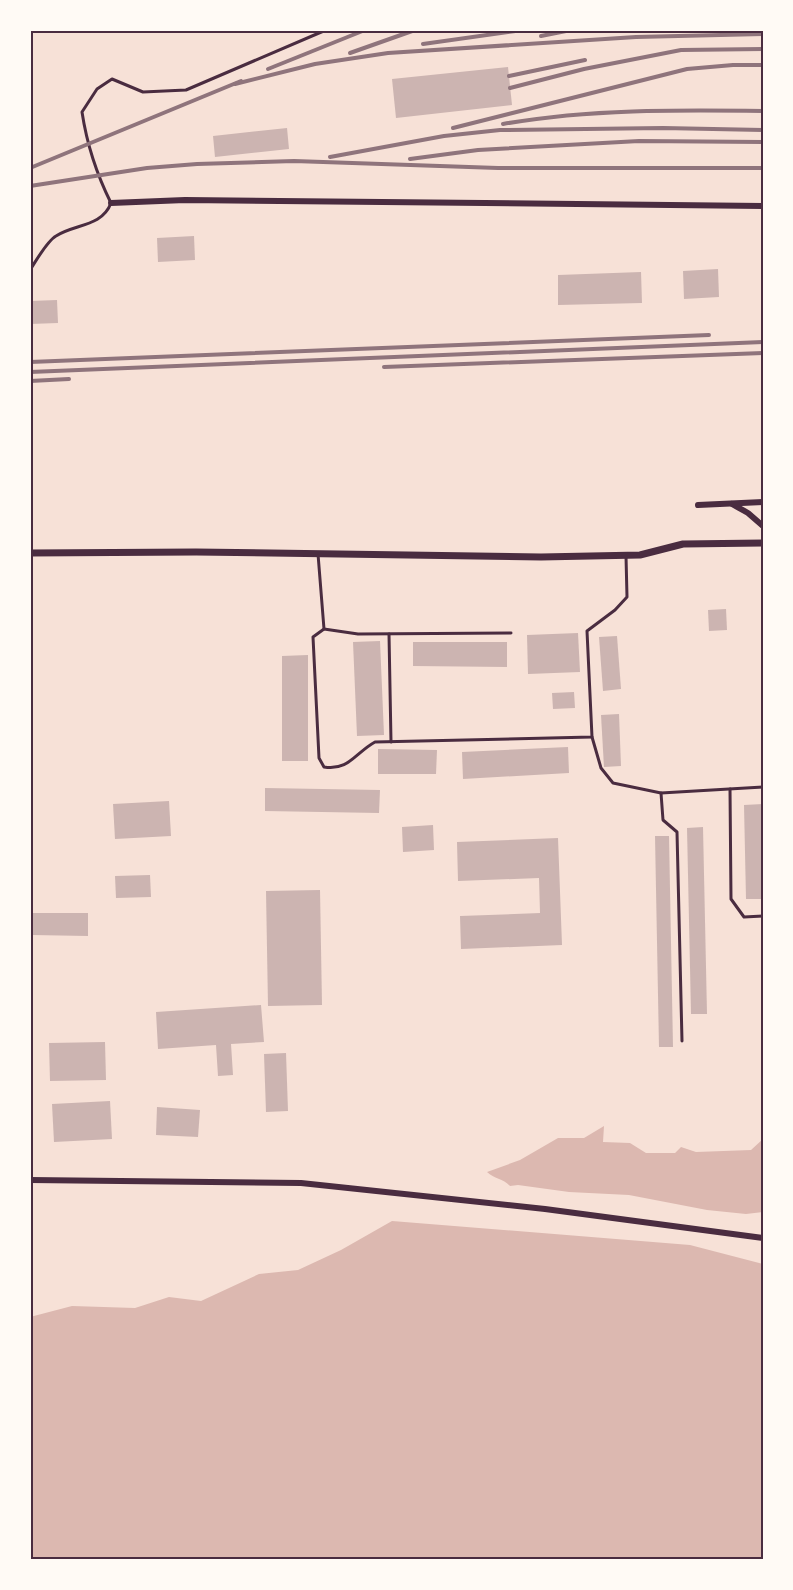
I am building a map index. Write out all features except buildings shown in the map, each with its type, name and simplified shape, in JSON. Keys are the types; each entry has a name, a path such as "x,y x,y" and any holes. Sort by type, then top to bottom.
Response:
{"street":[{"path":"111,203 196,200 687,207 763,206"},
{"path":"698,505 763,502"},
{"path":"732,504 763,526"},
{"path":"30,553 626,556 640,555 661,546 763,543"},
{"path":"30,1180 301,1183 545,1209 763,1238"}],"lane":[{"path":"30,270 55,237 93,222 107,212 111,203 97,175 87,144 82,112 97,88 112,79 143,92 186,90 326,30"},
{"path":"318,554 324,629"},
{"path":"626,556 627,597 615,610 587,631 592,737 601,768 613,783 661,793 763,787"},
{"path":"511,633 358,634 324,629 313,637 319,758 324,767 335,769 348,764 364,748 375,742 592,737"},
{"path":"389,634 391,742"},
{"path":"730,789 731,899 744,917 763,916"},
{"path":"661,793 663,820 677,832 682,1041"}],"shaded area":[{"path":"604,1126 603,1142 630,1143 646,1153 675,1153 681,1147 696,1152 751,1150 763,1139 763,1212 746,1214 707,1210 629,1195 510,1186 487,1172 520,1160 558,1138 584,1138"},
{"path":"392,1221 690,1245 763,1264 763,1560 30,1560 30,1317 72,1306 135,1308 169,1297 201,1301 259,1274 298,1270 341,1250"}],"railway":[{"path":"268,69 365,30"},
{"path":"350,53 415,30"},
{"path":"423,44 523,30"},
{"path":"541,36 571,30"},
{"path":"235,84 315,64 388,53 636,37 763,34"},
{"path":"510,88 584,69 681,50 763,49"},
{"path":"509,76 585,60"},
{"path":"453,128 687,69 763,65"},
{"path":"30,168 241,81"},
{"path":"503,124 600,113 763,111"},
{"path":"330,157 444,136 500,130 663,128 763,130"},
{"path":"410,159 478,150 639,141 763,142"},
{"path":"30,186 147,168 294,161 498,168 763,168"},
{"path":"30,362 709,335"},
{"path":"30,372 763,342"},
{"path":"384,367 763,353"},
{"path":"30,381 69,379"}]}
